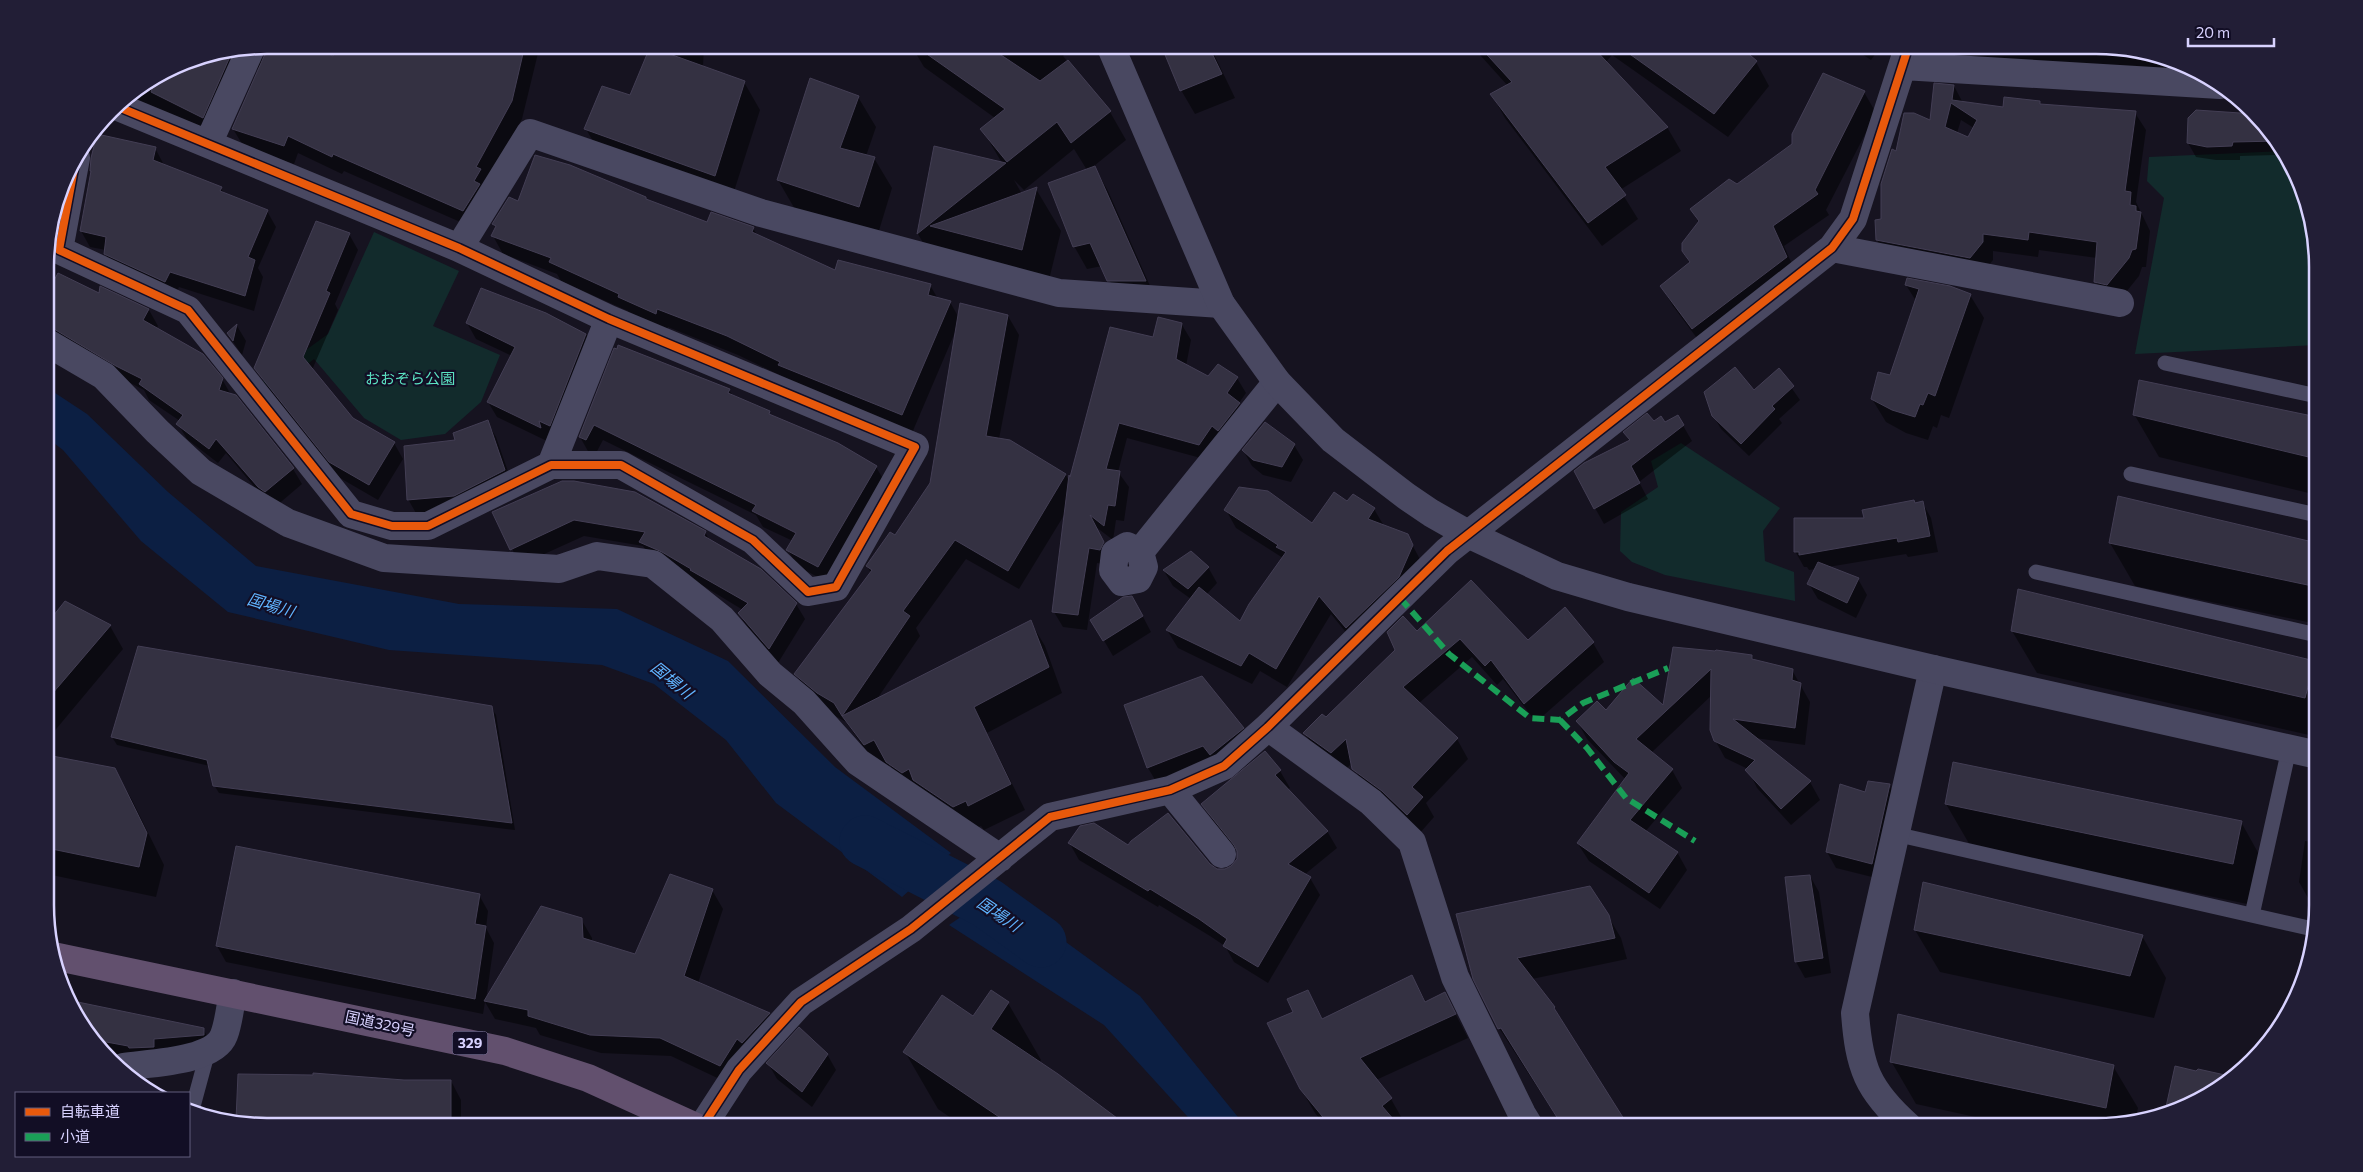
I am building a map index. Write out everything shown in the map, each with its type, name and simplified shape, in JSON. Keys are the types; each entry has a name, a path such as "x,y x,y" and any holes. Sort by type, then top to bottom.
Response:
{"highway":[{"name":"国道329号","path":"60,958 505,1051 588,1078 676,1118"}],"street":[{"path":"1114,54 1221,304 1277,382 1333,440 1406,496 1468,534 1557,576 1628,597 1933,669 2309,753"},
{"path":"208,144 248,55"},
{"path":"708,1118 739,1070 801,1002 911,929 1050,817 1170,790 1224,766 1268,728 1447,551 1832,248 1853,219 1906,55 2205,84"},
{"path":"72,181 59,250 188,310 351,514 392,526 428,526 551,465 621,465 753,540 808,592 836,587 915,447 609,319 459,248 124,109"},
{"path":"459,248 530,133 761,213 1059,293 1221,304"},
{"path":"1832,248 2120,303"},
{"path":"551,465 609,319"},
{"path":"54,347 104,376 157,431 202,472 288,523 384,558 559,569 596,556 652,564 722,619 770,674 804,702 858,762 1000,858"},
{"path":"1140,552 1277,382"},
{"path":"1899,1118 1888,1108 1871,1084 1858,1049 1855,1012 1933,669"},
{"path":"1268,728 1371,802 1412,842 1455,977 1524,1118"},
{"path":"1170,790 1222,854"},
{"path":"128,1066 188,1058 208,1051 224,1037 233,993"}],"lane":[{"path":"2164,363 2309,394"},
{"path":"2131,474 2309,513"},
{"path":"2036,572 2309,633"},
{"path":"2252,915 2289,749"},
{"path":"1895,834 2308,928"},
{"path":"193,1105 208,1051"}],"green space":[{"path":"2275,151 2293,185 2305,225 2309,253 2309,345 2135,354 2164,198 2147,181 2149,157"},
{"name":"おおぞら公園","path":"374,232 459,271 433,326 500,355 481,402 445,434 401,440 364,418 314,359 273,392 263,381 328,334"},
{"path":"1681,443 1780,508 1763,531 1765,561 1794,572 1795,601 1665,575 1632,562 1620,551 1621,512 1658,487 1651,461"}],"water":[{"path":"54,392 87,414 168,492 256,566 459,604 617,609 728,661 835,767 951,853 902,897 776,803 726,740 654,684 602,665 389,650 228,612 141,541 63,450 54,443"},
{"path":"997,892 1140,996 1239,1118 1189,1118 1104,1025 949,925"}],"building":[{"path":"265,54 329,54 333,56 334,54 523,54 512,101 476,167 481,169 474,181 480,184 463,211 333,154 332,157 288,136 284,146 232,129"},
{"path":"647,54 670,54 745,81 715,176 584,129 602,86 630,95"},
{"path":"927,54 1000,54 1040,81 1068,60 1111,111 1071,143 1057,122 1007,162 980,129 1005,109"},
{"path":"1165,54 1212,54 1222,74 1180,91"},
{"path":"1486,54 1599,54 1668,127 1605,167 1626,195 1588,223 1490,94 1512,82"},
{"path":"1630,54 1749,54 1757,61 1714,114"},
{"path":"230,57 203,118 151,92 153,87 160,82 185,70"},
{"path":"1823,73 1865,91 1815,190 1818,194 1773,226 1787,257 1692,329 1660,286 1690,262 1682,251 1682,243 1699,221 1690,209 1729,179 1737,184 1792,144 1792,134"},
{"path":"810,78 859,96 840,148 875,157 859,207 777,180"},
{"path":"1934,83 1954,85 1952,100 2003,107 2004,97 2040,101 2040,104 2136,111 2125,191 2131,192 2130,205 2136,206 2136,211 2141,212 2136,249 2132,250 2129,258 2107,285 2094,282 2097,242 2029,232 2028,240 1983,234 1983,242 1970,258 1876,240 1875,220 1881,219 1881,184 1892,149 1896,151 1904,113 1914,113 1930,120","holes":["1951,103 1977,120 1968,137 1945,127"]},
{"path":"2196,110 2244,113 2268,141 2233,142 2232,146 2207,147 2187,143 2188,118"},
{"path":"100,135 156,147 153,160 222,187 220,191 268,210 248,257 255,260 245,296 170,272 165,282 104,254 106,237 80,231 91,171 91,158 95,141"},
{"path":"934,146 1006,163 917,234"},
{"path":"535,155 570,165 646,197 646,199 707,222 711,212 754,227 752,232 835,270 838,260 931,284 928,295 951,301 902,415 778,365 780,362 727,336 657,309 656,314 618,297 619,294 549,262 551,258 491,236 496,226 492,224 509,197 518,201"},
{"path":"1095,166 1146,281 1107,281 1090,243 1073,247 1048,183"},
{"path":"1037,187 1022,250 930,226"},
{"path":"316,221 350,233 326,291 330,293 303,357 353,418 395,442 369,485 329,462 254,368"},
{"path":"58,273 99,293 100,286 149,309 143,320 203,354 223,378 219,390 236,395 294,468 265,492 258,487 216,439 209,449 176,424 183,415 139,384 142,379 116,366 54,329 54,280"},
{"path":"1907,278 1950,286 1971,294 1935,396 1928,393 1923,405 1920,404 1915,417 1892,410 1871,399 1878,372 1890,375 1919,289 1905,285"},
{"path":"481,288 546,313 586,334 550,426 539,421 541,428 487,402 515,347 466,323"},
{"path":"960,303 1008,315 986,436 1010,440 1066,474 1008,571 955,540 903,611 910,616 842,716 834,703 817,693 794,674 872,570 866,566 890,532 895,535 930,483"},
{"path":"1158,317 1182,323 1176,359 1208,376 1218,364 1238,377 1227,393 1240,403 1218,431 1212,426 1199,445 1119,423 1106,469 1120,471 1115,506 1108,505 1104,526 1090,515 1104,542 1100,550 1089,548 1078,615 1052,612 1069,475 1070,477 1110,327 1153,337"},
{"path":"237,324 233,341 227,333"},
{"path":"618,345 730,389 728,393 770,411 769,414 838,443 877,466 818,567 786,550 796,533 752,511 756,505 594,425 586,440 579,437 614,348 617,349"},
{"path":"1735,367 1754,390 1779,368 1794,386 1772,406 1775,409 1741,444 1712,416 1704,392"},
{"path":"2139,380 2309,415 2309,457 2133,415"},
{"path":"1647,413 1654,421 1661,416 1665,422 1678,415 1684,425 1631,466 1640,483 1594,509 1574,471 1584,463 1630,440 1623,432"},
{"path":"488,420 505,470 454,496 407,500 404,446 455,440 453,433"},
{"path":"1265,422 1295,444 1282,467 1253,460 1242,450"},
{"path":"562,481 574,481 635,492 706,531 704,536 761,569 797,603 769,649 738,613 748,603 662,552 639,542 645,532 574,520 510,550 492,512"},
{"path":"1239,487 1268,491 1312,523 1334,492 1347,501 1353,494 1375,508 1368,519 1408,534 1413,545 1399,577 1346,628 1319,596 1276,669 1249,653 1241,666 1166,630 1199,587 1240,621 1249,604 1286,552 1224,510"},
{"path":"2118,496 2309,541 2309,585 2109,543"},
{"path":"1914,500 1915,503 1923,501 1930,536 1898,542 1897,538 1799,555 1799,552 1794,552 1794,518 1864,518 1862,510"},
{"path":"1191,551 1209,567 1188,589 1163,570"},
{"path":"1818,562 1859,578 1847,603 1807,584"},
{"path":"1471,580 1528,640 1565,607 1594,642 1524,704 1491,660 1485,666 1460,639 1403,687 1458,738 1412,787 1423,797 1407,815 1382,791 1352,769 1346,739 1331,753 1303,733 1322,714 1326,717 1395,650 1387,632 1403,616 1417,631"},
{"path":"2018,589 2309,660 2309,683 2305,698 2011,631"},
{"path":"1132,596 1143,616 1103,641 1090,620 1123,597"},
{"path":"65,601 111,625 54,692 54,615"},
{"path":"1031,620 1049,667 974,707 1011,784 968,806 966,801 953,807 913,780 909,769 902,773 886,762 874,740 864,745 842,716"},
{"path":"138,646 492,706 512,823 213,786 207,760 111,737"},
{"path":"1673,647 1752,655 1752,659 1793,669 1792,680 1801,683 1795,728 1733,719 1811,781 1781,809 1745,770 1755,760 1714,741 1710,730 1711,669 1636,739 1673,769 1630,820 1678,852 1649,893 1577,843 1629,773 1614,762 1576,721 1597,701 1606,710 1633,678 1663,705"},
{"path":"1202,676 1244,728 1210,755 1203,746 1147,768 1124,705"},
{"path":"1265,751 1281,770 1275,775 1328,831 1288,864 1311,877 1258,967 1223,946 1227,939 1199,919 1068,843 1080,826 1094,823 1128,845 1168,813 1210,864 1217,869 1225,869 1231,866 1237,859 1237,851 1201,804"},
{"path":"54,756 115,768 147,833 139,867 54,849"},
{"path":"1953,762 2242,821 2233,864 1945,804"},
{"path":"1868,781 1890,784 1872,864 1826,852 1840,784 1865,792"},
{"path":"236,846 480,894 475,924 486,926 475,999 216,946"},
{"path":"670,874 713,889 684,976 770,1013 742,1043 737,1039 720,1066 660,1038 590,1035 528,1016 528,1010 484,1001 541,906 582,918 583,938 635,954"},
{"path":"1810,875 1823,958 1795,962 1785,877"},
{"path":"1923,882 2143,935 2130,976 1914,930"},
{"path":"1590,886 1609,915 1615,938 1517,958 1555,1007 1623,1118 1557,1118 1501,1028 1498,1029 1473,979 1456,914"},
{"path":"1412,975 1425,1002 1445,992 1456,1014 1360,1058 1392,1098 1382,1106 1392,1118 1324,1118 1300,1089 1267,1023 1293,1012 1287,999 1308,990 1322,1019"},
{"path":"991,990 1009,1002 991,1029 1058,1074 1117,1118 1001,1118 903,1052 942,995 973,1016"},
{"path":"77,1002 204,1028 204,1035 154,1039 154,1047 129,1048 128,1046 103,1041"},
{"path":"1898,1014 2114,1065 2106,1108 1890,1062"},
{"path":"799,1027 828,1054 802,1092 766,1063"},
{"path":"2175,1066 2225,1075 2203,1090 2166,1107"},
{"path":"313,1073 404,1080 451,1080 451,1118 253,1118 236,1116 238,1074 313,1075"}],"waterway":[{"name":"国場川","path":"865,841 987,903 1041,942"}],"marked path":[{"path":"1400,598 1449,654 1530,718 1560,720 1583,703 1668,668"},
{"path":"1560,720 1587,748 1626,798 1695,841"}],"cycle path":[{"path":"708,1118 739,1070 801,1002 911,929 1050,817 1170,790 1224,766 1268,727 1447,551 1832,248 1853,219 1906,54"},
{"path":"72,181 59,250 188,310 351,514 392,526 428,526 551,465 621,465 753,540 808,592 836,587 915,447 609,319 459,248 124,109"}]}
